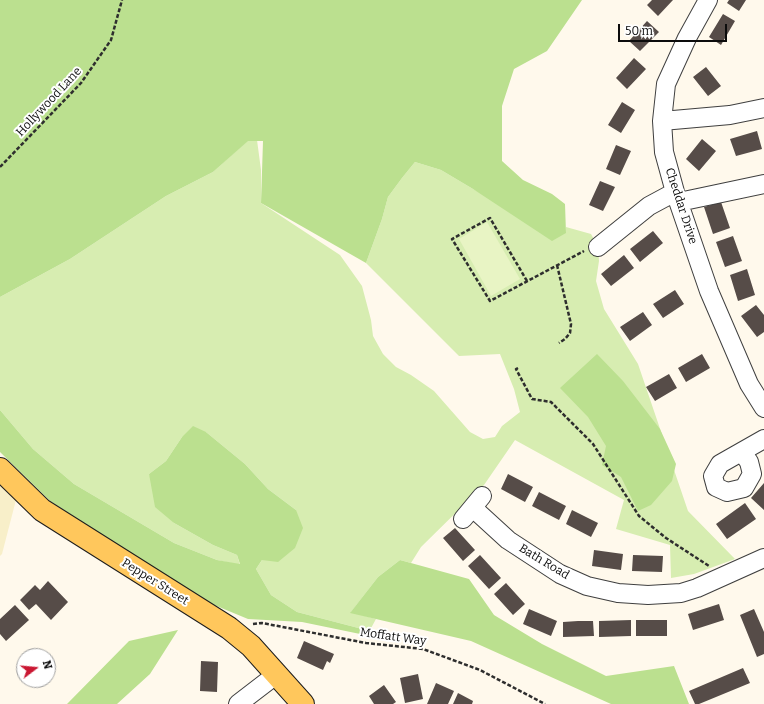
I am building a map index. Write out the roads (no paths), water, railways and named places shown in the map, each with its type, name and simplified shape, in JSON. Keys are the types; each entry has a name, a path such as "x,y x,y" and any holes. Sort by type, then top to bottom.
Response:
{"main road":[{"name":"Pepper Street","path":"0,468 42,510 229,628 251,646 303,704"}],"street":[{"name":"Cheddar Drive","path":"708,0 687,38 666,84 662,121 664,152 677,197 709,291 757,381 764,408"},
{"path":"662,121 730,115 764,108"},
{"path":"598,247 649,206 677,197 764,184"},
{"path":"742,452 764,439"},
{"name":"Bath Road","path":"473,508 508,540 560,574 587,586 618,593 655,595 681,593 698,588 763,562"},
{"path":"238,704 277,674"}]}
